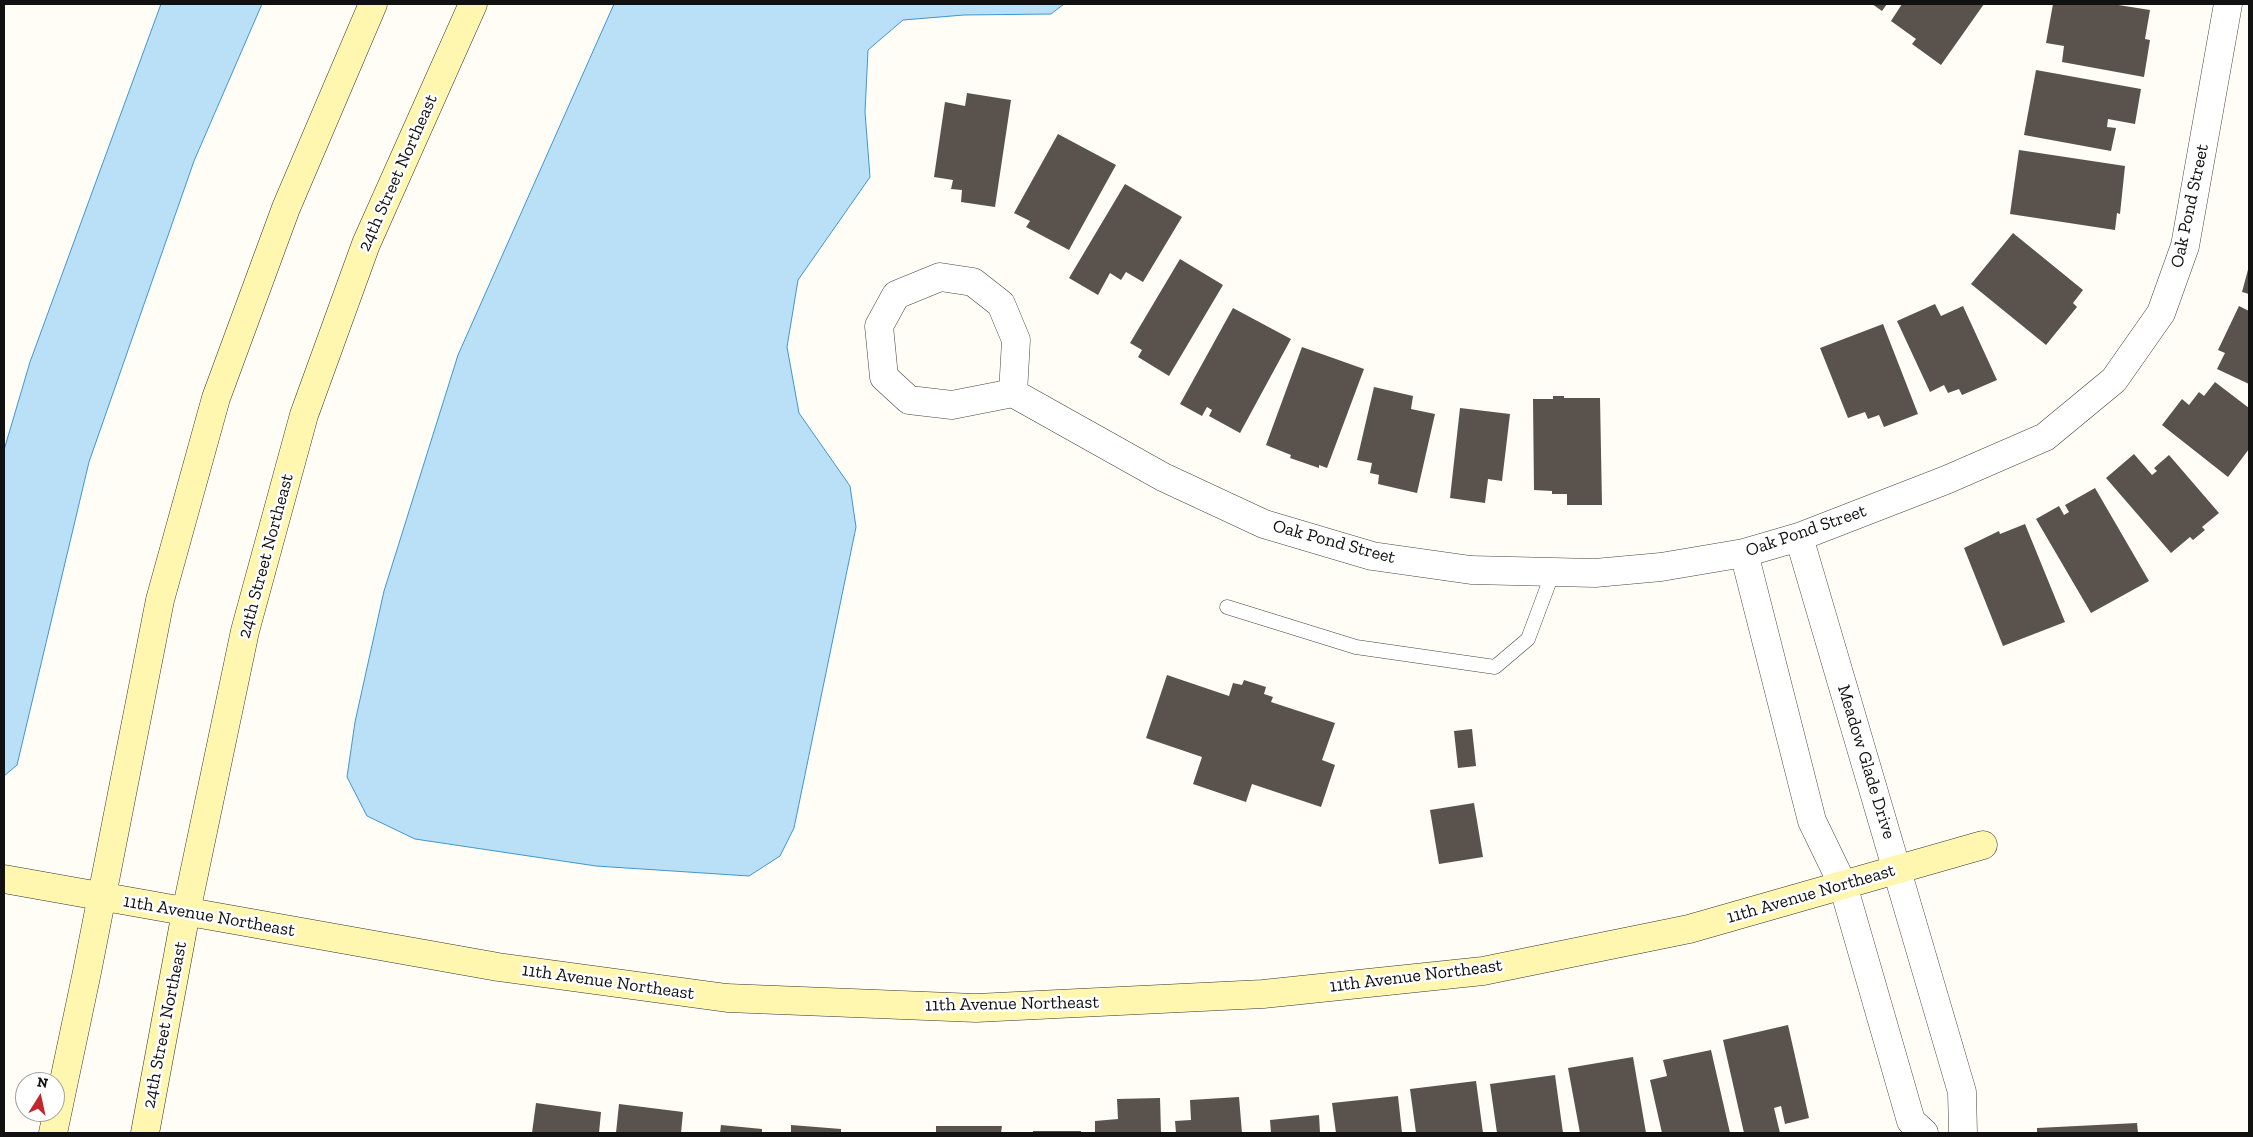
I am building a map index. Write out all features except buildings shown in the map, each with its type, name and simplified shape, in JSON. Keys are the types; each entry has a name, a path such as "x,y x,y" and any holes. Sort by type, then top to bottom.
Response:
{"street":[{"path":"53,1133 87,972 100,896 160,600 216,398 286,208 373,4"},
{"name":"24th Street Northeast","path":"144,1133 186,912 245,631 304,415 366,244 473,4"},
{"name":"Oak Pond Street","path":"1013,393 1164,477 1264,524 1372,556 1471,570 1595,573 1661,567 1744,553 1799,537 1946,480 2045,437 2114,380 2161,313 2185,246 2228,4"},
{"path":"940,277 974,282 1001,304 1016,340 1013,393 952,405 909,400 884,378 879,326 896,294 940,277"},
{"name":"Meadow Glade Drive","path":"1799,537 1962,1092 1963,1133"},
{"path":"1744,553 1812,821 1843,885 1910,1121 1924,1133"},
{"name":"11th Avenue Northeast","path":"4,879 498,967 726,998 976,1008 1263,994 1483,971 1689,929 1983,845"}],"lane":[{"path":"1227,606 1356,647 1495,667 1528,640 1552,572"}],"water":[{"path":"161,4 262,4 194,161 89,462 17,765 4,776 4,450 30,362"},
{"path":"614,4 1064,4 1051,14 964,15 903,20 868,50 865,112 870,177 798,280 787,347 799,413 850,486 856,527 794,828 780,856 749,876 596,866 415,839 367,816 347,777 355,722 384,591 458,355"}]}
